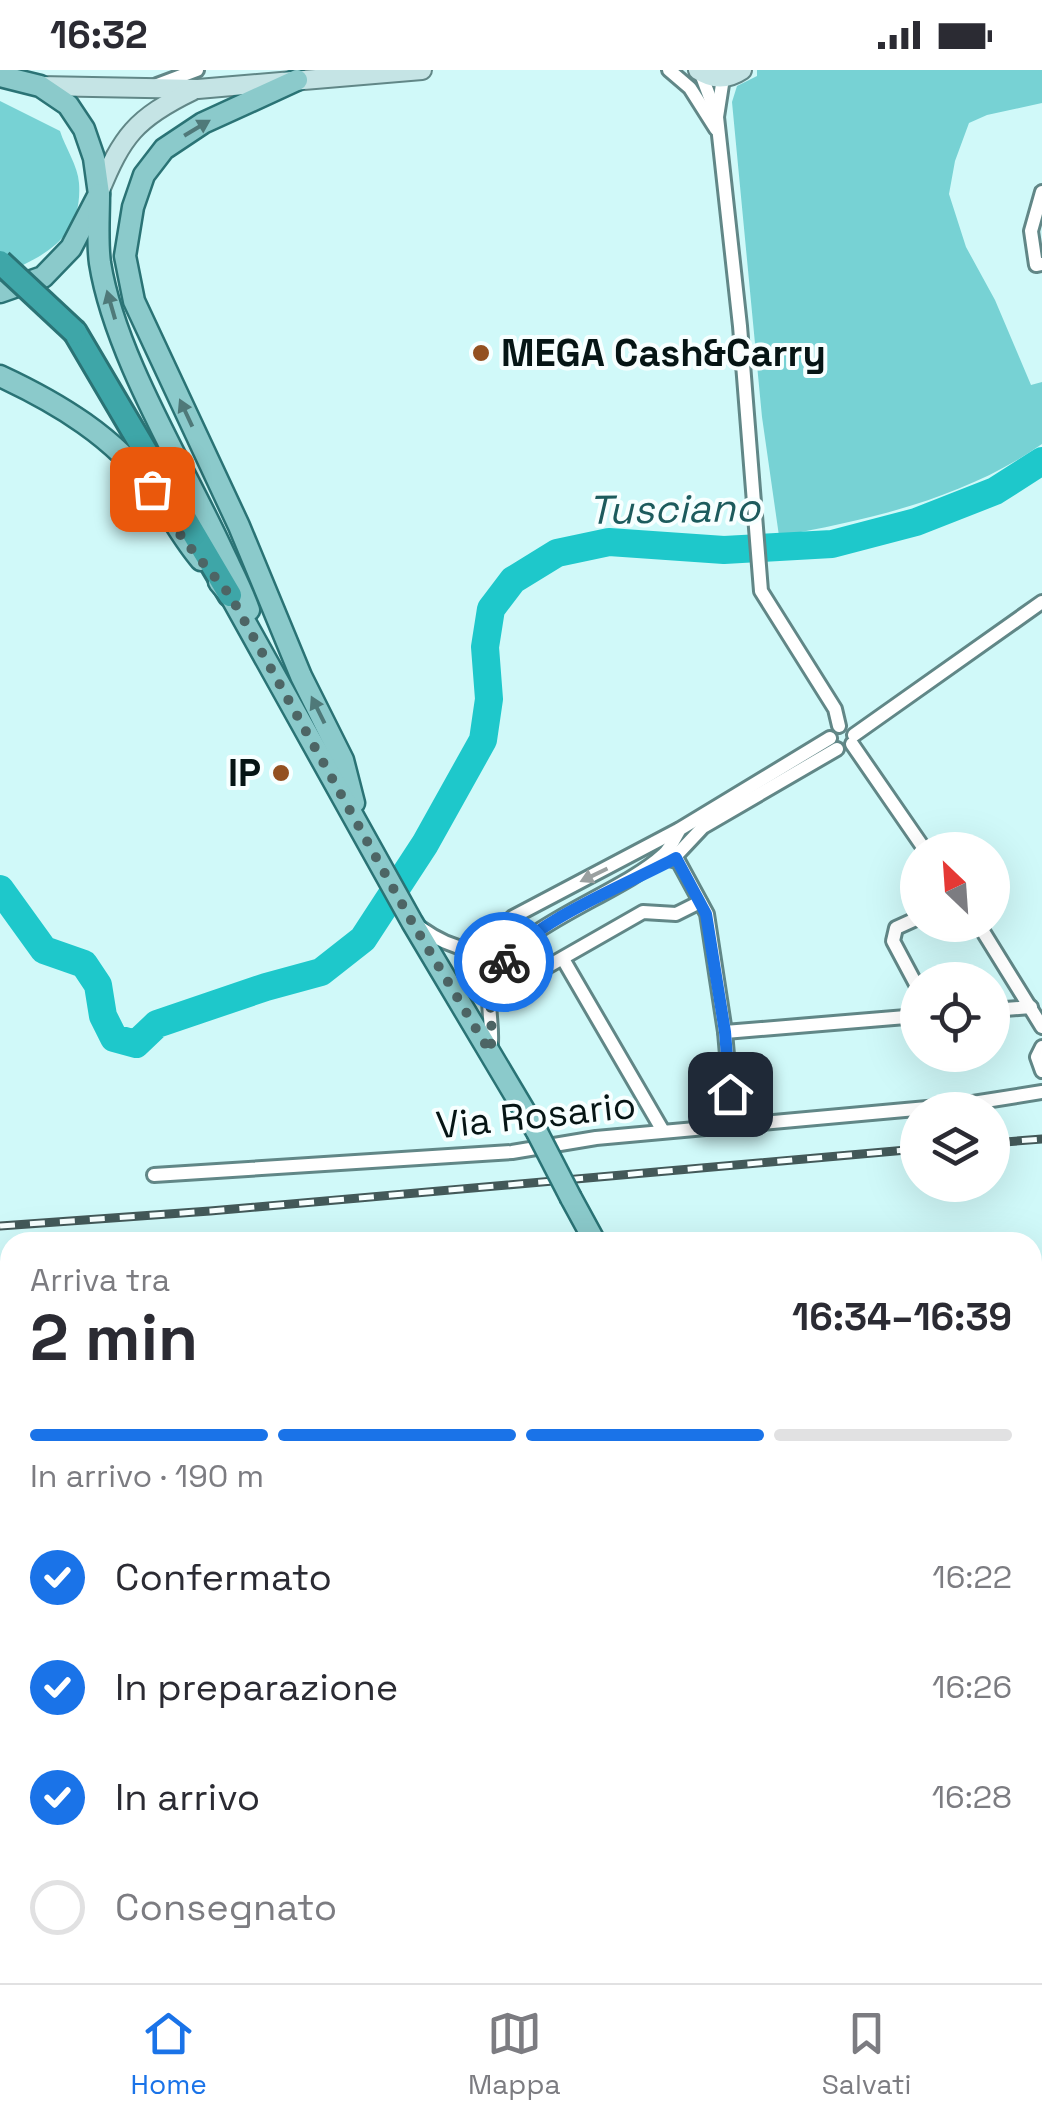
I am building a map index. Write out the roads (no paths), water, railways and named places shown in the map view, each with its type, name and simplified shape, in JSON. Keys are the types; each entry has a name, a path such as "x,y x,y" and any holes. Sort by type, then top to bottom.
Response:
{"highway":[{"path":"0,262 75,332 230,595"}],"main road":[{"path":"0,76 40,86 150,88 198,79 298,80 422,70"},
{"path":"699,71 724,78 742,70"},
{"path":"0,292 44,277 71,248 113,158 133,128 198,79"},
{"path":"298,80 202,123 164,149 144,175 126,256 134,301 343,760 363,834"},
{"path":"40,86 68,105 84,129 94,158 100,261 112,312 154,411 242,590 261,650"},
{"path":"0,376 49,399 112,445 152,489 183,539 230,595 408,914 537,1132 587,1232"}],"street":[{"path":"668,70 690,88 718,134"},
{"path":"699,71 716,116 740,326 761,591 835,709 835,738 845,749 853,739 1042,602"},
{"path":"716,116 724,78"},
{"path":"1042,192 1032,231 1036,265 1042,264"},
{"path":"408,914 440,942 466,951 490,951 521,942 676,858 703,828 847,727 858,758 912,832"},
{"path":"506,938 504,925 513,917 680,829 835,738"},
{"path":"620,885 666,853 680,829"},
{"path":"676,858 706,914 725,1032 733,1124"},
{"path":"520,965 538,972 643,912 676,914 700,902"},
{"path":"900,926 893,941 904,962"},
{"path":"490,1052 493,1038 488,998 494,974 521,942"},
{"path":"990,942 1042,1027"},
{"path":"564,959 663,1131"},
{"path":"1010,1009 1031,1007"},
{"path":"725,1032 900,1017"},
{"path":"1042,1047 1037,1057 1042,1071"},
{"name":"Via Rosario","path":"154,1175 512,1152 663,1131 960,1105 1042,1092"}],"waterway":[{"name":"Tusciano","path":"0,889 44,950 84,964 98,985 103,1016 114,1038 136,1044 157,1024 321,972 363,939 425,844 483,740 489,699 485,647 491,609 513,580 557,553 609,542 724,550 832,544 916,522 995,491 1042,461"}],"railway":[{"path":"1010,1142 1042,1139"},
{"path":"0,1226 900,1151"}],"place":[{"name":"MEGA Cash&Carry","path":"481,353"},
{"name":"IP","path":"281,773"}]}
